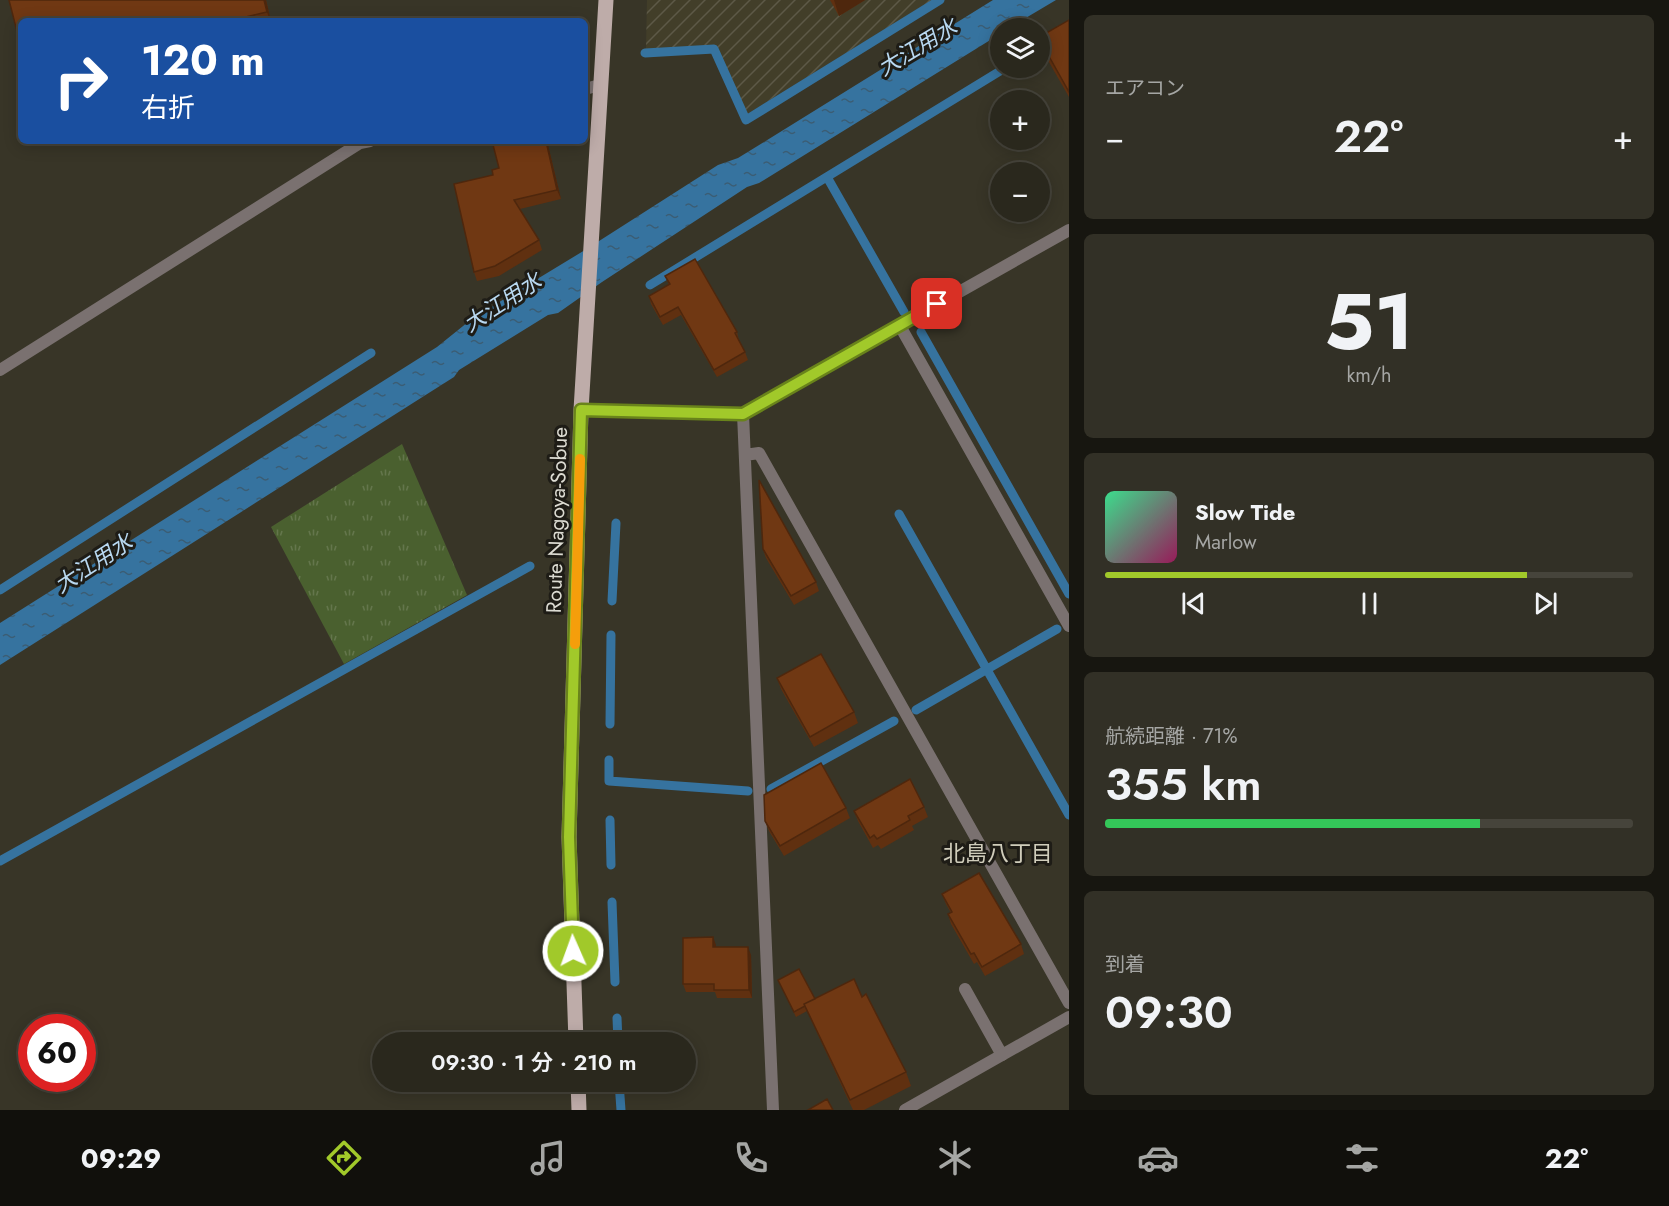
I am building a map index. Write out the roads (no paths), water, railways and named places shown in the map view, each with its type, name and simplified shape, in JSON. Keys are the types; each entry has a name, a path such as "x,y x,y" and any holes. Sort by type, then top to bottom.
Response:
{"main road":[{"name":"Route Nagoya-Sobue","path":"576,1032 569,837 581,410 606,0"},
{"path":"578,1092 579,1110"}],"street":[{"path":"588,88 600,85"},
{"path":"0,370 358,144"},
{"path":"581,410 743,414 1069,230"},
{"path":"900,326 1069,626"},
{"path":"743,414 773,1110"},
{"path":"745,454 759,453 1069,1003"},
{"path":"965,989 1002,1055"},
{"path":"905,1110 1069,1017"}],"water":[{"name":"大江用水","path":"993,0 1056,0 1026,18 990,18 990,40 759,183 747,187 558,313 548,315 459,370 454,377 0,665 0,623 437,347 473,318 718,165 738,158"}],"waterway":[{"path":"645,53 714,49 746,120 940,0"},
{"path":"650,285 990,77"},
{"path":"827,177 904,312"},
{"path":"921,332 1069,594"},
{"path":"0,590 371,353"},
{"path":"899,514 1069,815"},
{"path":"612,601 616,523"},
{"path":"0,861 530,566"},
{"path":"916,710 1057,629"},
{"path":"610,724 611,635"},
{"path":"771,789 894,721"},
{"path":"609,760 609,781 748,791"},
{"path":"610,820 611,865"},
{"path":"612,902 615,982"},
{"path":"617,1018 618,1032"},
{"path":"620,1092 621,1110"}],"district":[{"name":"北島八丁目","path":"998,853"}]}
